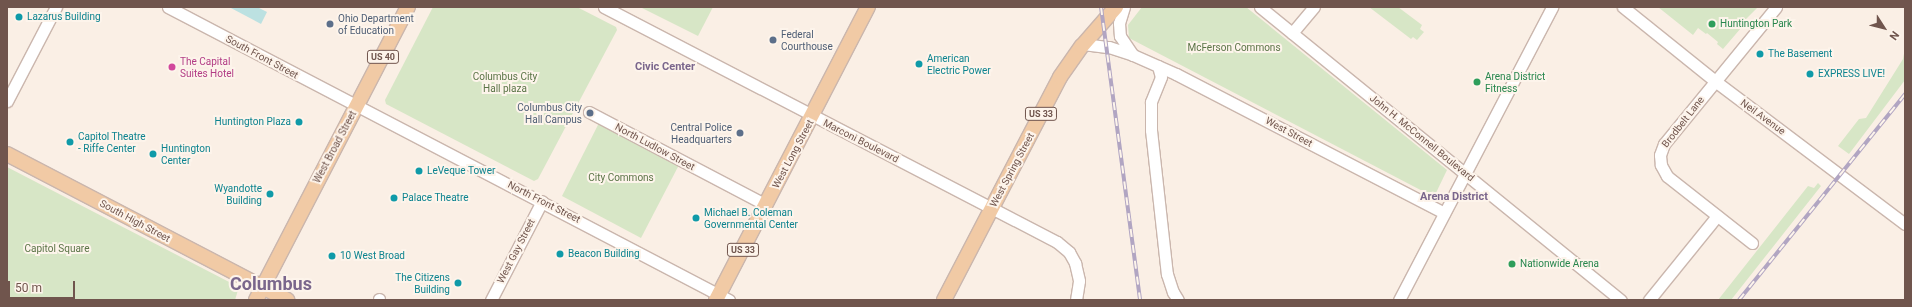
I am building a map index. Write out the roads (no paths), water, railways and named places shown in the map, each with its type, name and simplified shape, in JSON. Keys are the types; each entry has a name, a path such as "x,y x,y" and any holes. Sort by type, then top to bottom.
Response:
{"main road":[{"name":"West Broad Street","path":"263,287 408,7"},
{"name":"West Long Street","path":"722,298 766,205 868,7"},
{"name":"West Spring Street","path":"944,300 1060,77 1083,44 1116,7"},
{"name":"South High Street","path":"7,154 287,300"},
{"name":"US 40","path":"256,300 263,287"}],"street":[{"path":"7,101 56,7"},
{"name":"South Front Street","path":"168,7 358,106"},
{"name":"Marconi Boulevard","path":"604,7 1057,242 1065,247 1072,257 1079,281 1076,300"},
{"path":"1124,7 1119,23 1120,36 1133,55"},
{"name":"John H. McConnell Boulevard","path":"1260,7 1621,300"},
{"path":"1292,33 1314,7"},
{"path":"1399,300 1552,7"},
{"name":"Neil Avenue","path":"1623,7 1715,81 1905,224"},
{"name":"Brodbelt Lane","path":"1752,243 1667,176 1663,171 1660,160 1664,144 1776,7"},
{"name":"West Street","path":"1083,44 1109,47 1133,55 1176,74 1444,213"},
{"path":"1158,66 1161,77 1152,102 1151,130 1167,274 1172,292 1178,300"},
{"name":"North Front Street","path":"358,106 542,201 722,298"},
{"name":"North Ludlow Street","path":"589,112 766,205"},
{"name":"West Gay Street","path":"491,300 542,201"},
{"path":"1649,300 1717,216"}],"water":[{"path":"229,7 257,7 267,12 261,24"}],"railway":[{"path":"1101,7 1140,300"},
{"path":"1739,300 1905,94"}],"place":[{"name":"Lazarus Building","path":"19,17"},
{"name":"Ohio Department of Education","path":"330,24"},
{"name":"Huntington Park","path":"1712,24"},
{"name":"Federal Courthouse","path":"773,40"},
{"name":"The Basement","path":"1760,54"},
{"name":"American Electric Power","path":"919,64"},
{"name":"The Capital Suites Hotel","path":"172,67"},
{"name":"EXPRESS LIVE!","path":"1810,74"},
{"name":"Arena District Fitness","path":"1477,82"},
{"name":"Columbus City Hall Campus","path":"590,113"},
{"name":"Huntington Plaza","path":"299,122"},
{"name":"Central Police Headquarters","path":"740,133"},
{"name":"Capitol Theatre - Riffe Center","path":"70,142"},
{"name":"Huntington Center","path":"153,154"},
{"name":"LeVeque Tower","path":"419,171"},
{"name":"Wyandotte Building","path":"270,194"},
{"name":"Palace Theatre","path":"394,198"},
{"name":"Michael B. Coleman Governmental Center","path":"696,218"},
{"name":"Beacon Building","path":"560,254"},
{"name":"10 West Broad","path":"332,256"},
{"name":"Nationwide Arena","path":"1512,264"},
{"name":"The Citizens Building","path":"458,283"}],"district":[{"name":"Civic Center","path":"665,67"},
{"name":"Arena District","path":"1454,197"},
{"name":"Columbus","path":"271,284"}],"park label":[{"name":"McFerson Commons","path":"1234,48"},
{"name":"Columbus City Hall plaza","path":"505,82"},
{"name":"City Commons","path":"621,178"},
{"name":"Capitol Square","path":"57,249"}]}
